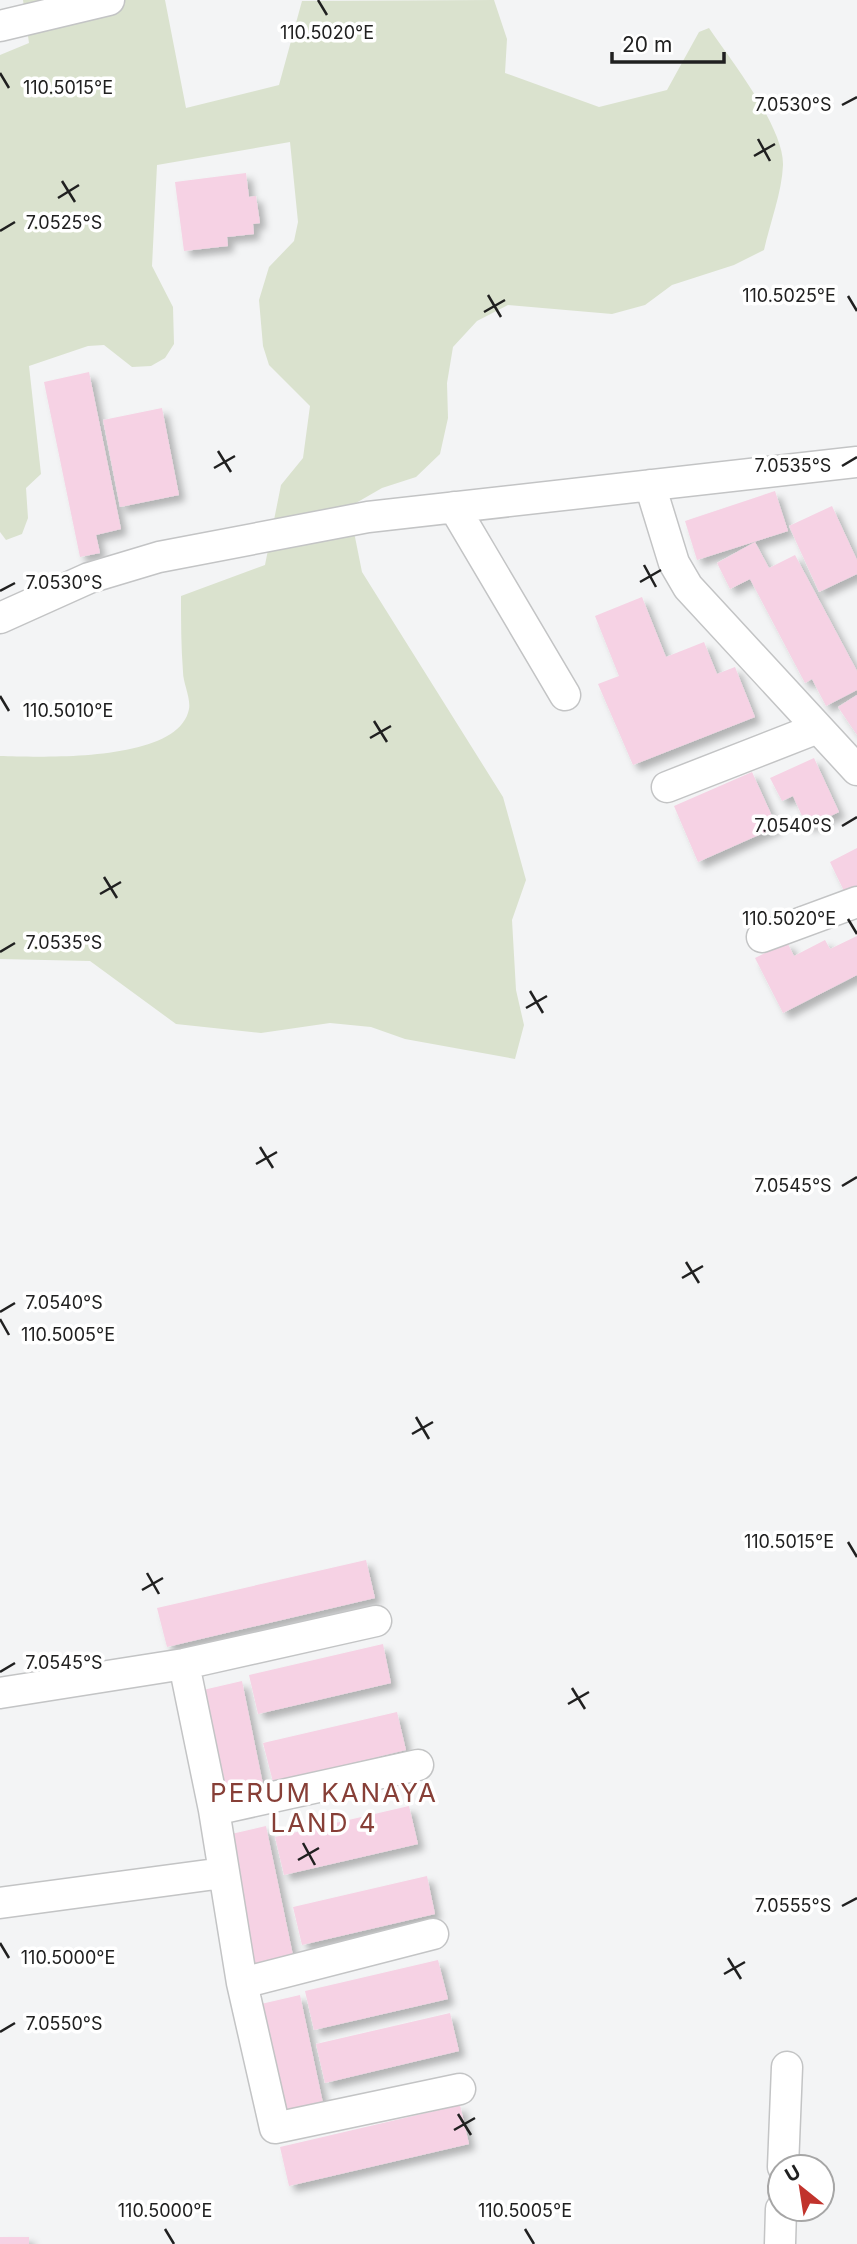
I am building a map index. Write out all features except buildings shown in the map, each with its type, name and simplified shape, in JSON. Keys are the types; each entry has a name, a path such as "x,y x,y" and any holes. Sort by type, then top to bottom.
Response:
{"street":[{"path":"0,26 109,0"},
{"path":"0,618 89,578 159,557 368,517 857,462"},
{"path":"650,485 674,563 688,587 857,770"},
{"path":"454,507 565,695"},
{"path":"667,787 818,728"},
{"path":"762,937 857,902"},
{"path":"0,1693 184,1664 376,1621"},
{"path":"184,1664 214,1810 242,1983 275,2128 460,2089"},
{"path":"214,1810 418,1765"},
{"path":"0,1903 223,1872"},
{"path":"242,1983 433,1934"},
{"path":"784,2153 787,2067"},
{"path":"780,2244 781,2223"}],"green space":[{"path":"23,0 165,0 186,108 279,85 302,1 494,0 507,39 505,73 599,107 667,90 699,32 709,28 742,75 775,132 783,165 778,197 764,250 734,265 672,285 645,305 612,314 508,305 477,321 453,347 447,383 448,418 440,454 416,477 382,488 349,507 362,572 503,797 526,880 512,920 516,990 524,1025 515,1059 405,1039 371,1027 330,1023 261,1033 176,1024 90,961 0,959 0,756 45,757 106,753 135,748 161,739 180,727 189,709 183,672 181,596 265,565 281,485 303,458 310,406 269,365 263,346 259,300 269,267 294,241 298,222 290,142 157,165 152,266 173,307 174,344 165,358 151,366 132,367 104,345 88,346 29,366 41,474 26,488 28,518 22,534 6,540 0,532 0,55 29,43"}],"district":[{"name":"PERUM KANAYA LAND 4","path":"324,1807"}]}
